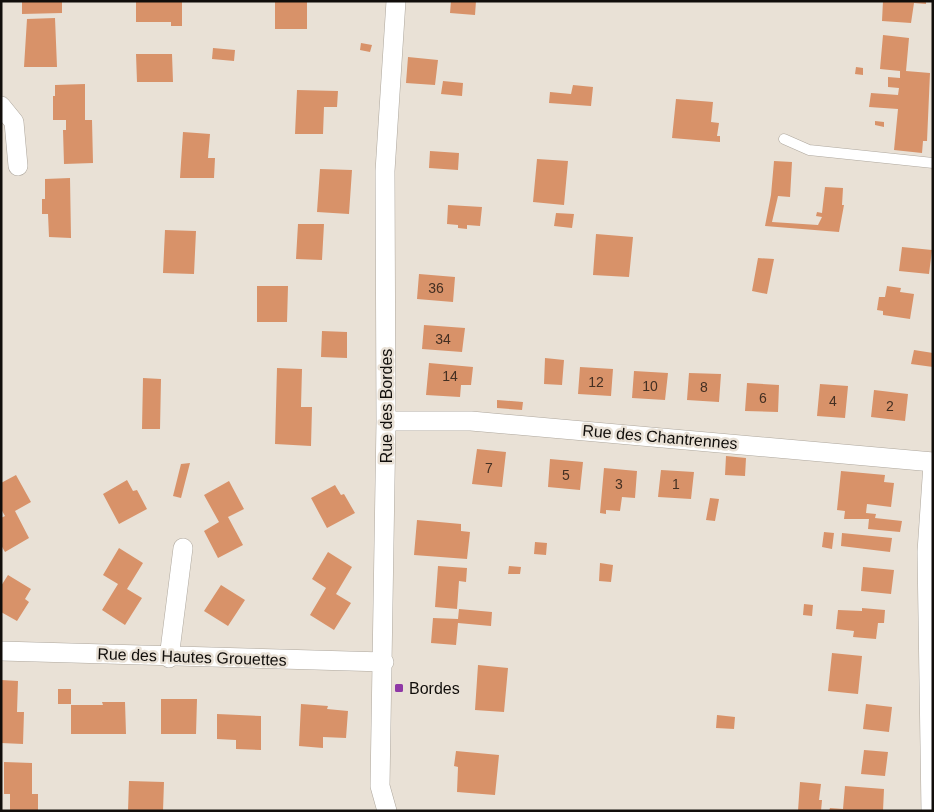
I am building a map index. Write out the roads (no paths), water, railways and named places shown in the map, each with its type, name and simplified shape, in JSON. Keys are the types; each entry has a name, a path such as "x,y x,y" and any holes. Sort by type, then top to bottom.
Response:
{"street":[{"name":"Rue des Bordes","path":"386,811 380,786 384,662 386,172 396,1"},
{"path":"1,106 14,122 18,166"},
{"name":"Rue des Chantrennes","path":"386,421 471,421 933,463"},
{"path":"930,811 927,552 933,463"},
{"path":"168,658 182,548"},
{"name":"Rue des Hautes Grouettes","path":"1,651 168,658 384,662"}],"lane":[{"path":"784,140 809,150 933,163"}],"place":[{"name":"Bordes","path":"399,688"}]}
